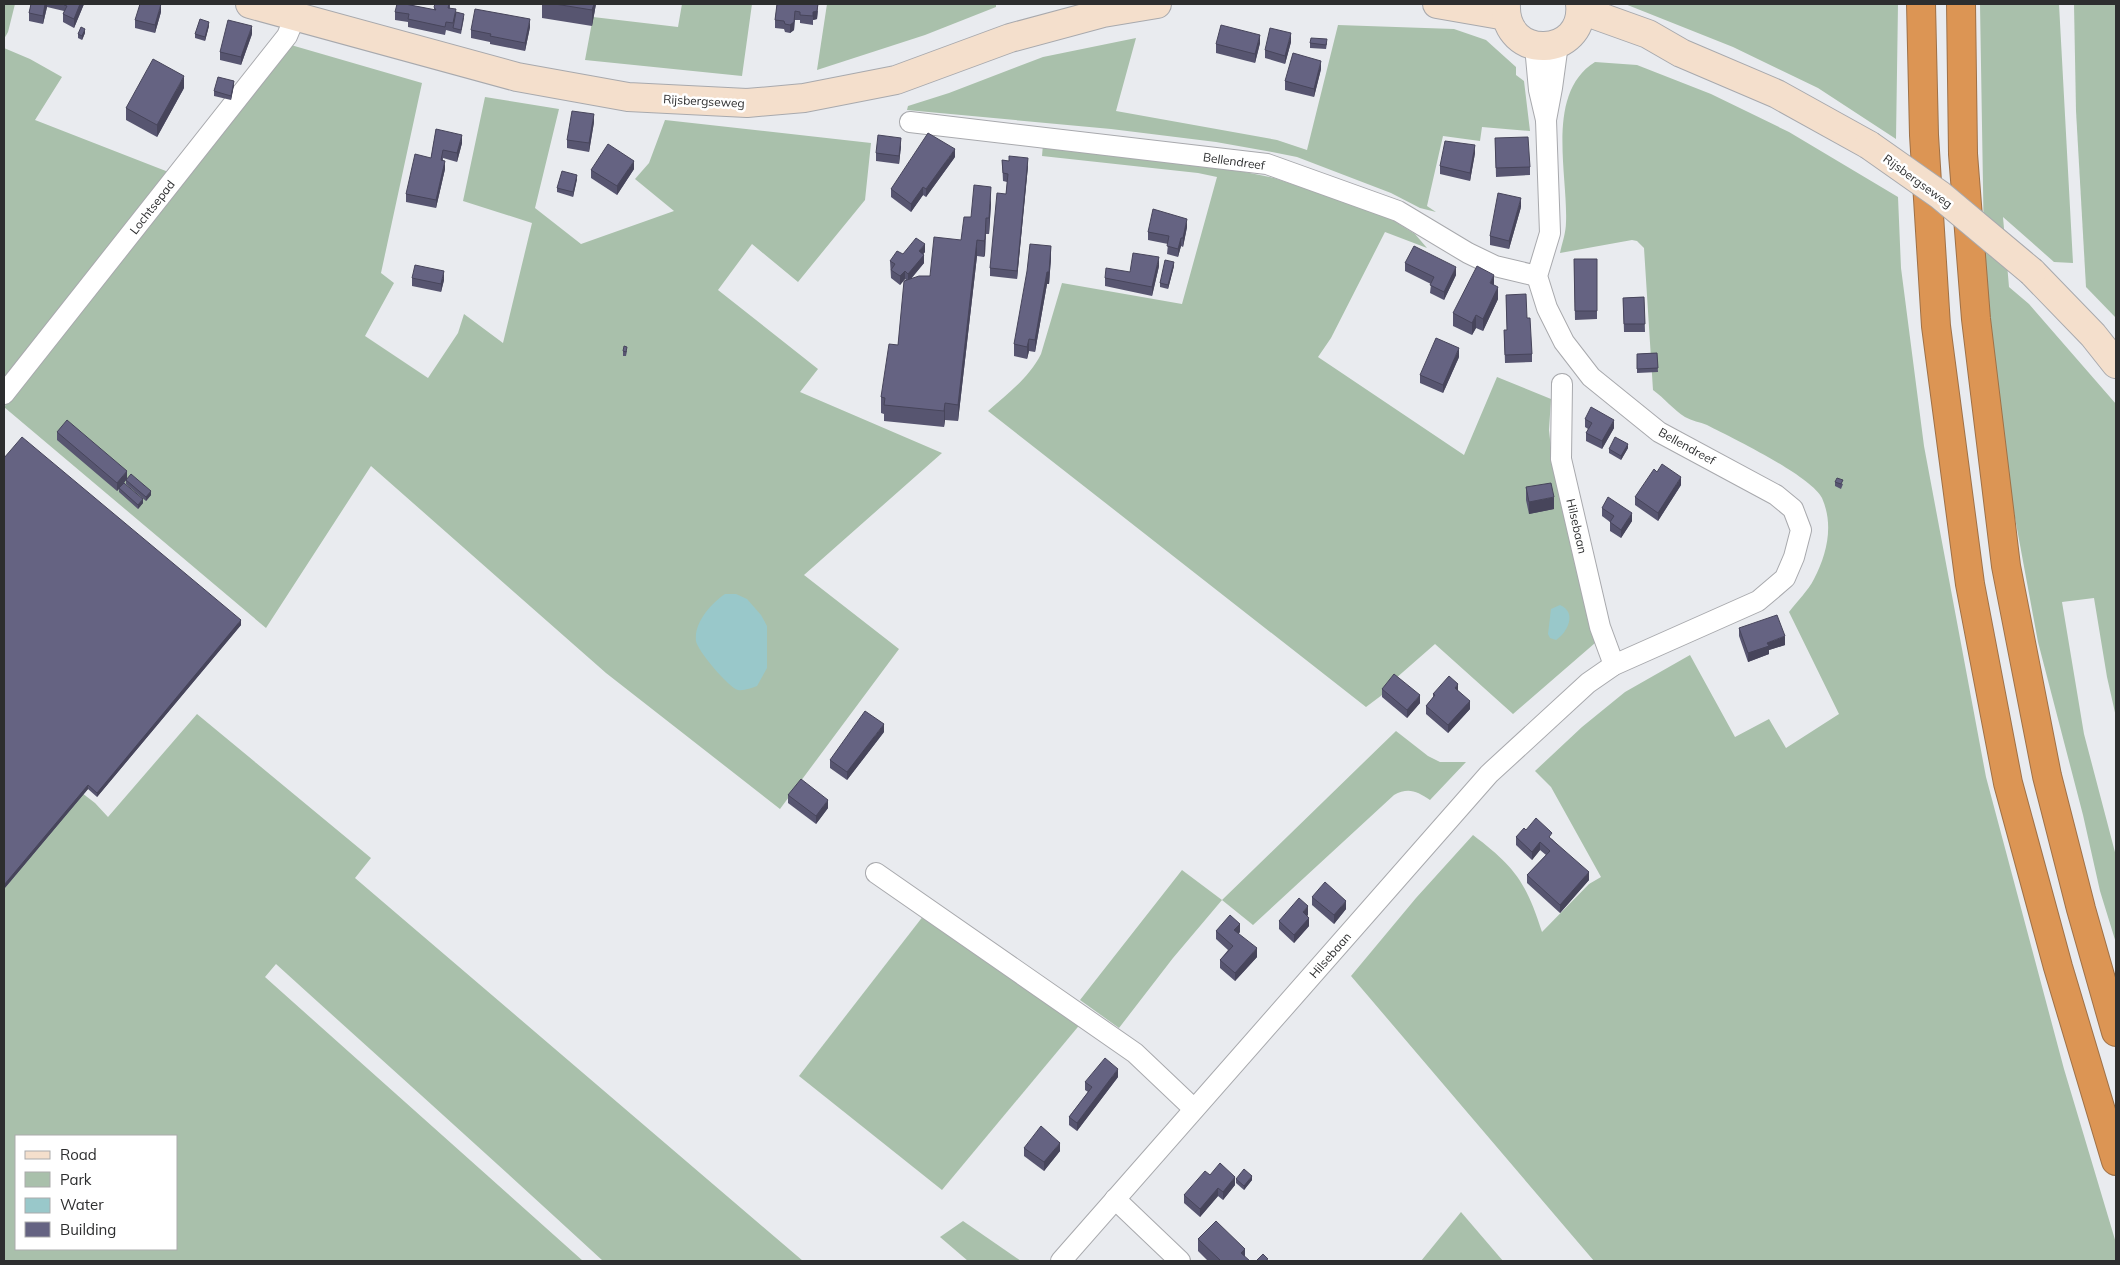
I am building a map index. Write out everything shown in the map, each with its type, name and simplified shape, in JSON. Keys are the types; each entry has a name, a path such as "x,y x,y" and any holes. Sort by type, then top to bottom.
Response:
{"highway":[{"path":"1921,4 1924,135 1936,326 1970,584 2008,783 2058,967 2116,1161"},
{"path":"1961,4 1963,154 1976,319 2006,566 2047,776 2081,909 2116,1032"}],"main road":[{"name":"Rijsbergseweg","path":"250,4 517,77 628,97 747,103 804,98 896,80 1010,38 1103,13 1157,4"},
{"path":"1437,4 1506,10 1516,35 1525,42 1565,27"},
{"name":"Rijsbergseweg","path":"1565,27 1681,53 1777,94 1869,145 1940,195 2032,272 2093,335 2116,364"}],"street":[{"name":"Lochtsepad","path":"4,394 287,36 295,17"},
{"path":"1537,276 1550,233 1546,120 1539,90 1565,27"},
{"name":"Bellendreef","path":"910,122 1267,164 1398,211 1468,253 1495,266 1537,276 1546,308 1564,342 1591,377 1659,432 1776,495 1793,509 1801,530 1794,557"},
{"name":"Hilsebaan","path":"1562,384 1561,459 1600,627 1614,665"},
{"name":"Hilsebaan","path":"1061,1261 1489,774 1588,683 1614,665 1758,601 1785,578 1794,557"},
{"path":"876,873 1135,1052 1194,1109"},
{"path":"1115,1199 1180,1261"}],"green space":[{"path":"4,4 15,4 8,32 4,39"},
{"path":"682,4 752,4 742,76 585,60 593,17 678,27"},
{"path":"827,4 996,4 996,7 925,35 817,70"},
{"path":"1625,4 1898,4 1896,139 1818,88 1733,47"},
{"path":"1980,4 2059,4 2073,263 2054,262 2003,217 2009,287 2029,304 2116,404 2116,717 2107,677 2094,598 2062,602 2084,734 2116,856 2116,943 2100,891 2083,815 2038,642 2000,437 1985,308"},
{"path":"2074,4 2116,4 2116,318 2086,287 2076,111"},
{"path":"1338,25 1454,29 1486,40 1516,67 1516,75 1524,81 1530,131 1482,127 1480,141 1443,136 1427,206 1436,212 1420,208 1391,193 1297,157 1272,152 1216,142 1111,129 907,110 908,106 949,93 1043,57 1136,38 1116,111 1277,140 1307,150"},
{"path":"291,45 422,83 381,273 394,283 365,336 428,378 458,333 464,314 503,343 532,223 463,201 485,97 559,109 535,208 581,244 674,211 635,179 649,163 665,120 871,143 865,200 798,282 752,244 718,290 818,369 800,392 942,453 804,575 899,649 780,809 606,673 371,466 266,628 4,407"},
{"path":"4,48 30,59 62,77 35,120 171,173 4,387"},
{"path":"1595,62 1637,65 1711,94 1789,132 1898,197 1901,268 1924,446 1986,777 2064,1069 2116,1243 2116,1261 1594,1261 1351,976 1416,898 1473,835 1499,857 1517,877 1530,900 1542,932 1589,884 1601,877 1551,787 1535,771 1582,727 1625,692 1690,655 1735,737 1769,719 1786,748 1839,714 1789,612 1812,583 1825,550 1828,519 1822,498 1815,489 1787,468 1707,425 1690,420 1653,390 1644,248 1637,241 1632,240 1560,253 1566,222 1562,136 1564,114 1570,93 1579,76"},
{"path":"1043,144 1181,159 1274,178 1386,216 1415,234 1427,248 1385,232 1331,338 1318,357 1464,455 1497,377 1551,399 1549,430 1553,467 1595,643 1513,714 1435,644 1395,679 1382,695 1366,707 988,411 1018,385 1036,363 1041,354 1062,283 1182,304 1217,177 1198,173 1042,156"},
{"path":"197,714 371,858 355,878 803,1261 603,1261 276,964 265,977 583,1261 4,1261 4,889 82,793 108,817"},
{"path":"1396,731 1428,756 1440,762 1466,762 1430,800 1412,791 1404,791 1394,795 1253,925 1222,900"},
{"path":"1182,870 1222,900 1173,958 1119,1028 1080,1000"},
{"path":"924,915 1082,1022 942,1190 799,1076"},
{"path":"1461,1212 1503,1261 1421,1261"},
{"path":"963,1221 1021,1261 968,1261 940,1237"}],"water":[{"path":"725,594 736,594 747,599 761,615 767,626 767,668 757,686 745,690 734,688 721,676 707,660 696,641 698,627 704,614"},
{"path":"1560,605 1568,612 1569,622 1564,632 1556,640 1550,638 1548,634 1551,609"}],"building":[{"path":"31,4 45,4 43,16 29,13"},
{"path":"65,4 80,4 74,19 63,14 67,6"},
{"path":"140,4 161,4 155,25 135,20"},
{"path":"397,4 436,10 435,4 449,4 448,8 456,9 453,23 446,22 445,27 408,19 409,14 395,12"},
{"path":"555,4 594,4 592,10"},
{"path":"777,4 818,4 817,11 813,12 813,16 800,15 800,12 795,11 794,22 790,25 785,24 784,21 775,20"},
{"path":"475,9 530,19 525,43 471,30"},
{"path":"456,12 464,14 461,30 453,28"},
{"path":"200,19 209,22 205,37 195,34"},
{"path":"228,20 252,26 241,57 220,52"},
{"path":"1221,25 1260,35 1255,54 1216,44"},
{"path":"81,27 85,29 82,36 78,34"},
{"path":"1270,28 1291,33 1285,56 1265,50"},
{"path":"1311,38 1327,39 1326,45 1310,43"},
{"path":"1293,53 1321,61 1314,89 1285,81"},
{"path":"153,59 184,76 157,125 126,108"},
{"path":"218,77 234,81 231,96 214,91"},
{"path":"572,111 594,114 589,143 567,140"},
{"path":"436,129 462,135 457,153 443,150 441,160 445,161 436,200 406,194 415,154 431,158"},
{"path":"928,133 955,149 926,189 923,187 911,204 891,189"},
{"path":"878,135 901,138 899,156 876,153"},
{"path":"1528,137 1530,167 1496,168 1495,138"},
{"path":"1445,141 1475,145 1470,173 1440,166"},
{"path":"608,144 634,161 617,186 591,170"},
{"path":"1009,156 1028,158 1017,271 990,268 997,193 1006,194 1008,174 1003,173 1002,160 1009,161"},
{"path":"562,171 577,175 573,192 557,188"},
{"path":"974,185 991,187 989,218 986,218 984,241 977,240 958,405 945,403 944,411 884,405 885,398 881,397 889,344 898,345 904,281 919,276 930,276 934,237 961,240 964,217 971,217"},
{"path":"1498,193 1521,198 1509,241 1490,236"},
{"path":"1153,209 1187,219 1183,238 1181,238 1178,249 1167,246 1169,236 1148,232"},
{"path":"916,238 925,244 919,251 924,255 908,274 905,271 900,276 891,270 895,264 890,261 897,251 903,254"},
{"path":"1030,244 1051,246 1049,272 1047,272 1035,340 1029,339 1027,347 1014,344"},
{"path":"1414,246 1456,267 1444,292 1430,285 1434,277 1405,263"},
{"path":"1133,253 1159,257 1152,287 1105,278 1106,268 1130,272"},
{"path":"1574,259 1597,259 1597,311 1575,311"},
{"path":"1165,260 1174,262 1168,285 1160,283"},
{"path":"415,265 444,271 441,284 412,278"},
{"path":"1477,266 1494,275 1490,283 1498,287 1483,319 1476,315 1472,323 1453,313"},
{"path":"1526,294 1527,318 1530,318 1532,354 1505,355 1504,330 1507,330 1506,295"},
{"path":"1644,297 1645,324 1624,324 1623,298"},
{"path":"1436,338 1459,348 1443,385 1420,375"},
{"path":"624,346 627,347 626,352 623,351"},
{"path":"1657,353 1658,368 1637,369 1637,354"},
{"path":"1591,407 1614,420 1602,441 1586,433 1592,423 1585,419"},
{"path":"67,420 127,471 117,483 57,432"},
{"path":"22,437 241,620 97,793 88,785 4,885 4,458"},
{"path":"1615,437 1628,444 1621,456 1609,449"},
{"path":"1662,464 1681,477 1658,513 1635,497 1654,469 1657,472"},
{"path":"131,474 151,491 146,497 126,480"},
{"path":"1837,478 1843,480 1841,484 1835,482"},
{"path":"124,483 143,499 138,505 119,488"},
{"path":"1551,483 1554,497 1529,502 1526,487"},
{"path":"1608,497 1632,513 1621,530 1610,522 1614,516 1602,508"},
{"path":"1777,615 1785,636 1767,643 1769,646 1748,653 1739,628"},
{"path":"1394,674 1420,695 1407,710 1382,689"},
{"path":"1449,676 1458,684 1455,688 1470,701 1448,725 1426,706 1435,695 1433,694"},
{"path":"865,711 884,724 847,772 830,760"},
{"path":"801,779 828,800 816,816 788,795"},
{"path":"1536,818 1552,833 1549,837 1589,872 1560,905 1527,875 1550,851 1540,842 1532,852 1516,837 1524,828 1526,830"},
{"path":"1325,882 1346,901 1334,915 1312,897"},
{"path":"1299,898 1308,906 1303,912 1309,918 1294,935 1279,921"},
{"path":"1230,915 1240,924 1234,930 1257,948 1235,973 1220,960 1233,946 1216,931"},
{"path":"1105,1058 1118,1069 1077,1123 1069,1117 1092,1087 1085,1082"},
{"path":"1041,1126 1060,1143 1044,1162 1024,1148"},
{"path":"1220,1163 1235,1177 1223,1192 1218,1188 1200,1209 1184,1195 1205,1171 1210,1175"},
{"path":"1244,1169 1252,1176 1244,1186 1236,1179"},
{"path":"1216,1221 1245,1249 1241,1253 1250,1261 1221,1261 1198,1239"},
{"path":"1263,1254 1268,1259 1256,1261"}]}
